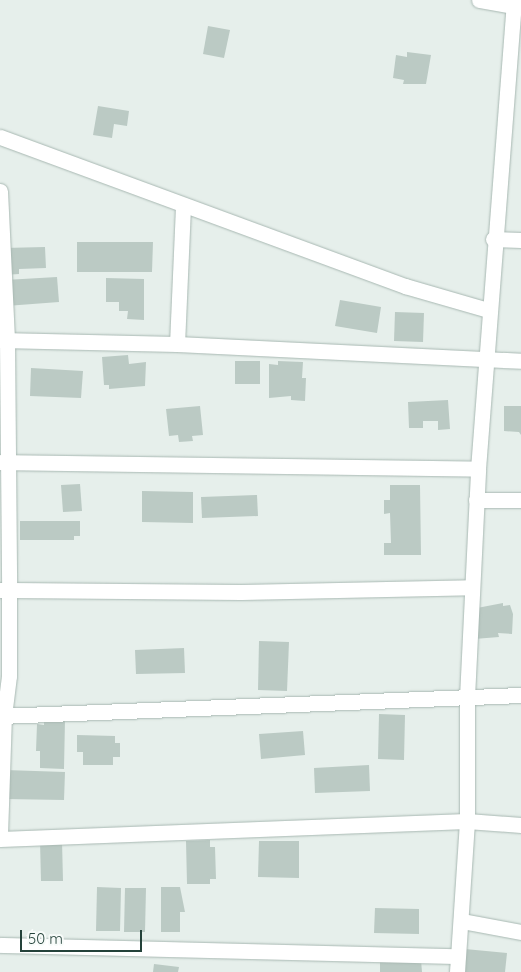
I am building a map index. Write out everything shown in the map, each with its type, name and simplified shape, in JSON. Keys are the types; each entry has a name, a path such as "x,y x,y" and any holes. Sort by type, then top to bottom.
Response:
{"street":[{"path":"457,972 462,921 467,821 468,697 476,500 493,239 513,3 479,0"},
{"path":"0,138 405,286 488,310"},
{"path":"0,191 3,340 4,590 9,676 2,716 0,837 467,821 521,825"},
{"path":"177,344 183,205"},
{"path":"493,239 521,240"},
{"path":"3,340 177,344 486,361 521,361"},
{"path":"4,462 478,469"},
{"path":"476,500 521,500"},
{"path":"4,590 242,592 472,587"},
{"path":"2,716 521,695"},
{"path":"462,921 521,932"},
{"path":"0,945 458,956"}],"building":[{"path":"208,26 230,30 224,58 203,54"},
{"path":"407,52 431,55 426,84 403,84 404,80 393,78 396,55 407,57"},
{"path":"98,106 129,111 127,126 114,124 112,138 93,135"},
{"path":"77,242 153,242 152,272 77,272"},
{"path":"45,247 46,268 19,269 19,274 4,275 4,248"},
{"path":"57,277 59,302 6,306 5,280"},
{"path":"106,278 144,279 144,320 127,319 128,311 119,311 119,302 106,302"},
{"path":"340,300 381,307 377,333 335,326"},
{"path":"395,312 424,313 423,342 394,341"},
{"path":"128,355 129,364 146,362 145,386 109,389 109,385 104,385 102,357"},
{"path":"235,361 260,361 260,384 235,384"},
{"path":"278,361 303,362 302,378 306,378 305,401 291,400 291,396 269,398 269,364 278,365"},
{"path":"31,368 83,371 81,398 30,396"},
{"path":"448,400 450,429 438,430 438,421 423,421 423,428 409,428 408,402"},
{"path":"200,406 203,435 192,436 193,441 179,442 178,435 169,436 166,409"},
{"path":"504,406 521,406 521,435 519,432 504,431"},
{"path":"80,484 82,511 63,512 61,485"},
{"path":"390,485 420,485 421,555 384,555 384,543 391,543 390,513 384,514 384,500 390,500"},
{"path":"142,491 193,492 193,523 142,522"},
{"path":"257,495 258,516 202,518 201,497"},
{"path":"20,521 80,521 80,536 74,536 74,540 20,540"},
{"path":"503,603 503,606 510,605 513,614 512,634 498,633 499,637 474,639 477,608"},
{"path":"259,641 289,642 287,691 258,690"},
{"path":"184,648 185,673 136,674 135,650"},
{"path":"379,714 405,715 404,760 378,759"},
{"path":"44,719 65,720 64,769 40,768 40,751 36,751 37,724 44,725"},
{"path":"303,731 305,755 261,759 259,734"},
{"path":"77,735 115,736 115,743 120,743 120,757 113,757 113,765 83,765 83,752 77,752"},
{"path":"369,765 370,791 315,793 314,768"},
{"path":"5,770 65,772 64,800 5,799"},
{"path":"210,840 210,847 215,847 216,879 210,879 210,884 187,884 186,841"},
{"path":"40,841 62,841 63,881 41,881"},
{"path":"259,841 299,841 299,878 258,877"},
{"path":"97,887 121,888 120,931 96,931"},
{"path":"161,887 180,887 185,912 180,912 180,932 161,932"},
{"path":"125,888 146,888 145,932 124,932"},
{"path":"375,908 419,909 419,934 374,933"},
{"path":"465,949 507,953 505,972 462,972"},
{"path":"421,960 422,972 380,972 380,962"},
{"path":"154,964 179,967 178,972 153,972"}]}
